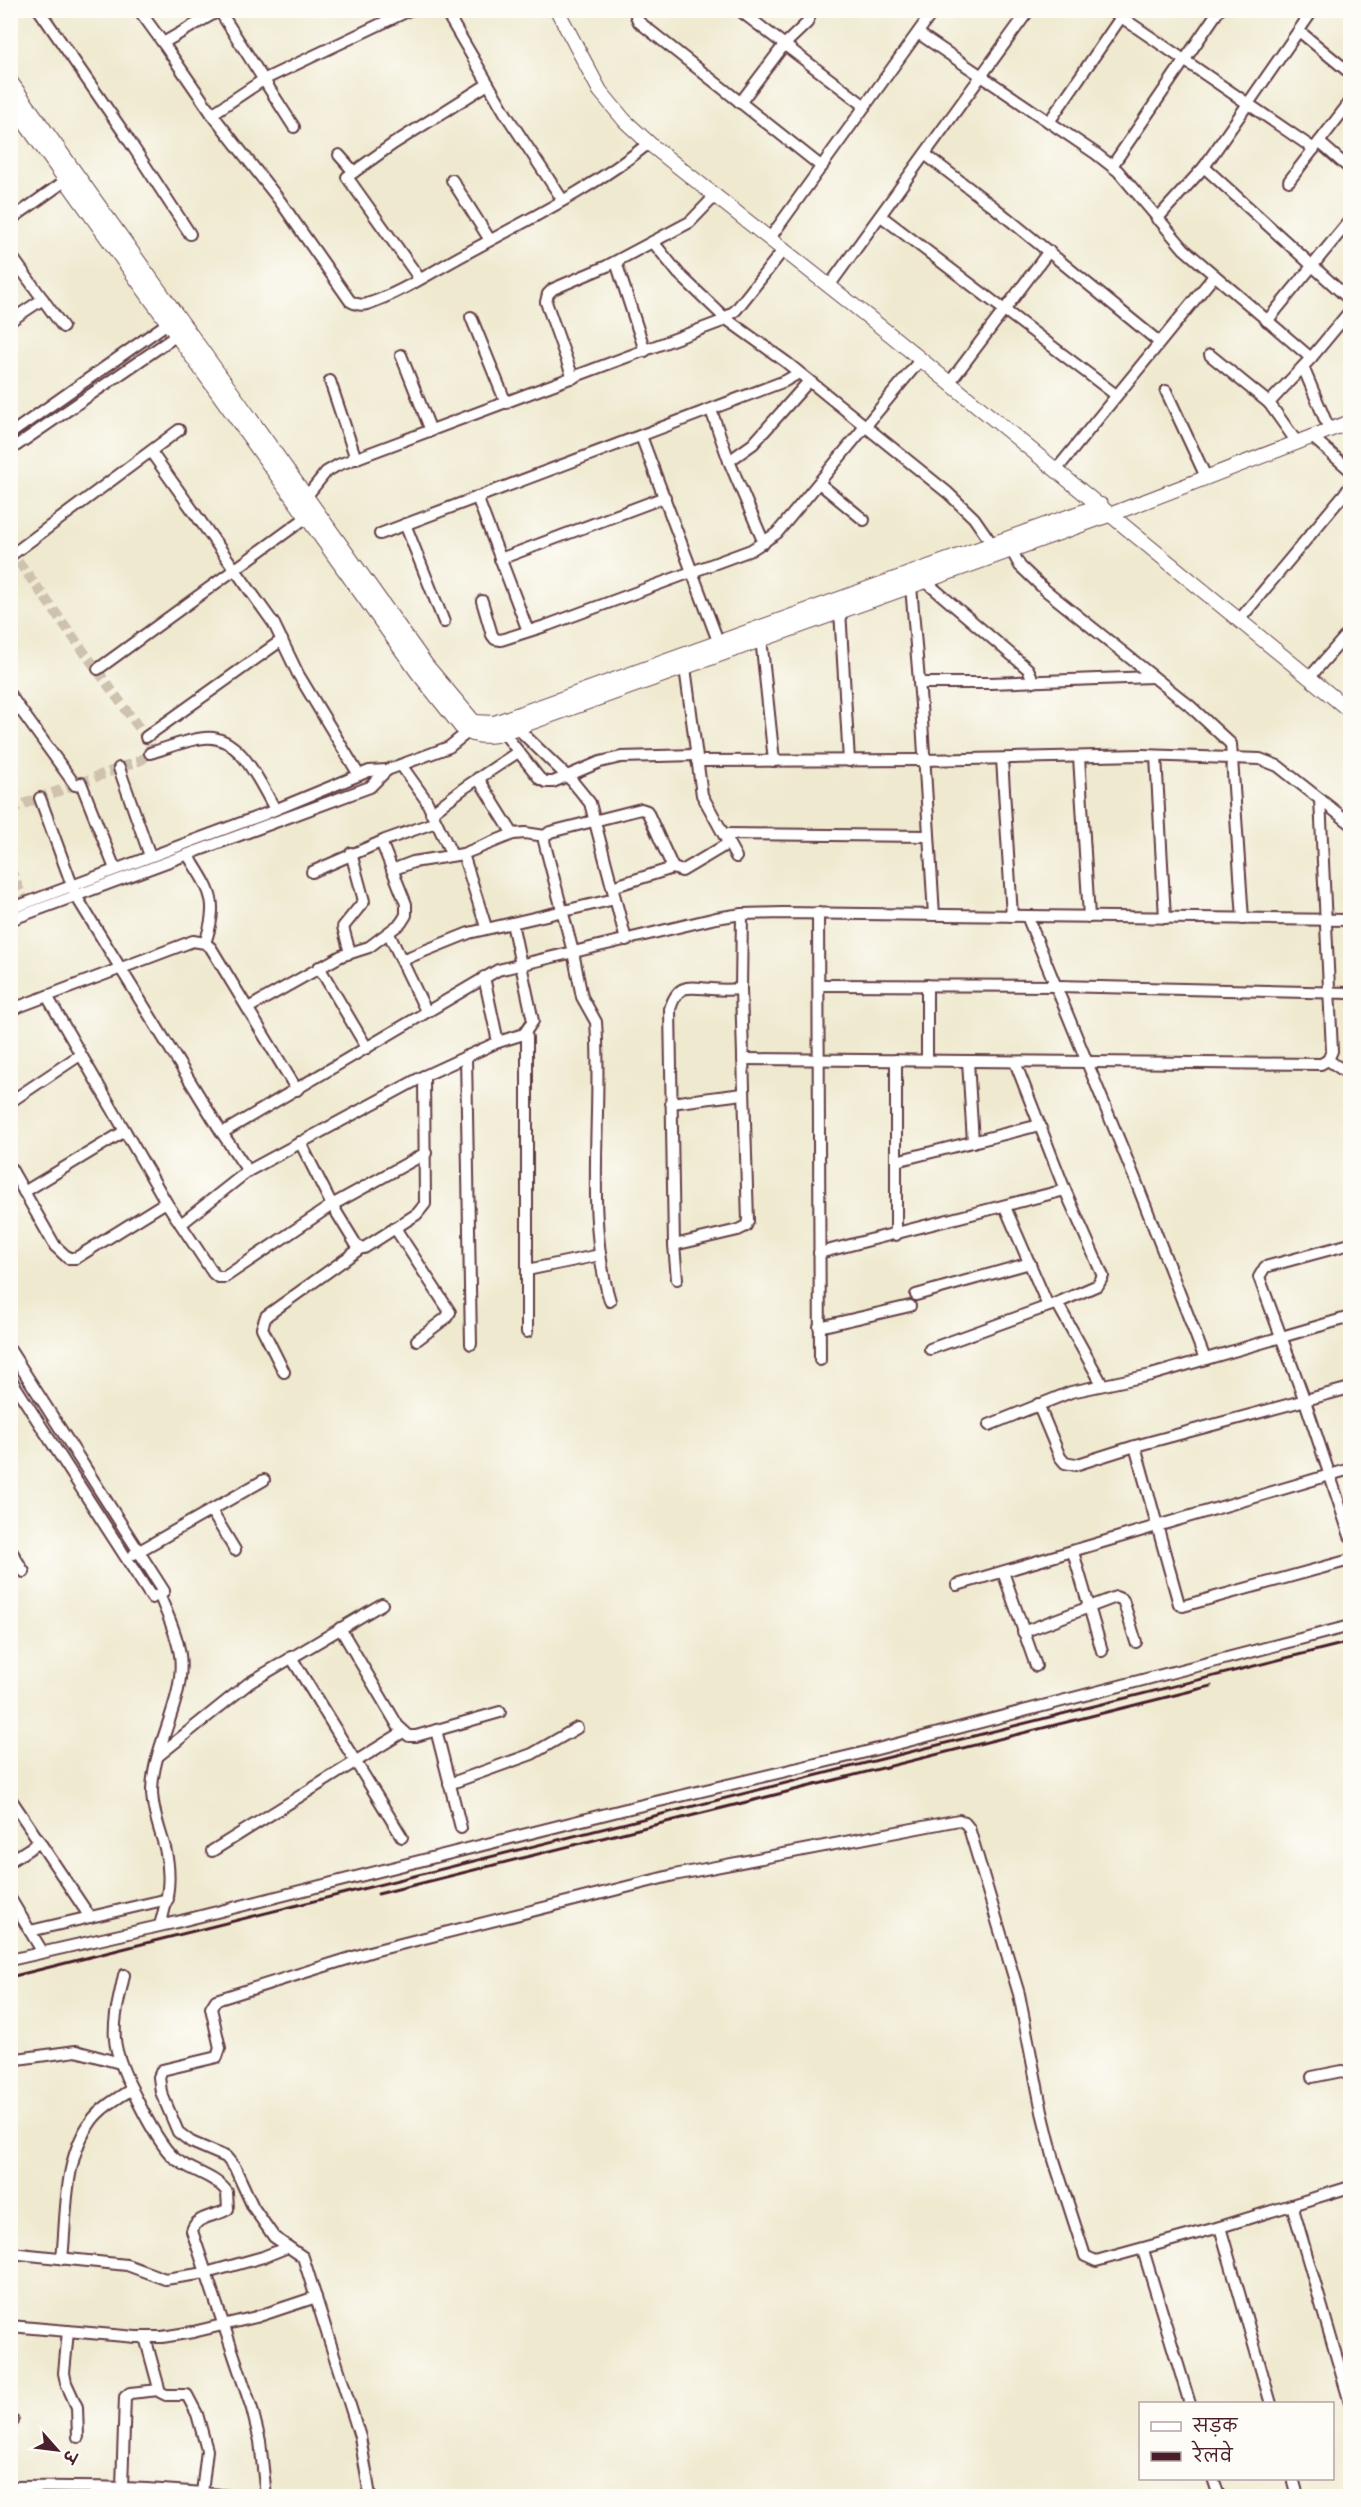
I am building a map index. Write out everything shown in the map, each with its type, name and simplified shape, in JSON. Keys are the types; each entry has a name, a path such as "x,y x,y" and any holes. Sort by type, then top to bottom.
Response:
{"street":[{"path":"39,10 190,234"},
{"path":"139,10 212,114 280,201 350,301 355,304 364,305 419,279 562,200 625,163 649,144"},
{"path":"212,114 263,80 410,10"},
{"path":"445,10 488,84 562,200"},
{"path":"557,10 600,91 625,121 649,144 950,382 1350,711"},
{"path":"637,10 636,16 639,22 822,167"},
{"path":"739,10 865,106"},
{"path":"740,103 784,45 807,23 812,10"},
{"path":"770,238 934,10"},
{"path":"830,285 1029,10"},
{"path":"1111,10 1124,14 1185,61 1350,169"},
{"path":"1112,166 1219,10"},
{"path":"1157,219 1204,167 1313,10"},
{"path":"163,43 219,11 294,127"},
{"path":"1049,122 1124,14"},
{"path":"1299,31 1350,73"},
{"path":"918,33 1112,166 1184,249 1311,358"},
{"path":"10,81 70,178"},
{"path":"419,279 347,177 393,144 488,84"},
{"path":"10,102 70,178 307,507 417,673 484,736 684,660 761,638 925,581 1009,545 1106,509 1206,477 1350,422"},
{"path":"1289,180 1350,102"},
{"path":"339,155 354,172"},
{"path":"926,155 1160,342"},
{"path":"1204,167 1350,300"},
{"path":"10,220 70,178"},
{"path":"452,180 490,240"},
{"path":"573,378 546,303 548,294 553,289 616,262 690,222 716,195"},
{"path":"881,216 1116,395"},
{"path":"1267,321 1350,220"},
{"path":"653,242 679,274 726,318 809,381 948,493 974,518 992,544"},
{"path":"98,669 236,569 307,507 326,472 726,318 736,310 784,249"},
{"path":"950,382 1049,251"},
{"path":"10,255 63,327"},
{"path":"616,262 645,351"},
{"path":"1057,469 1214,276"},
{"path":"10,321 42,298"},
{"path":"1269,403 1350,311"},
{"path":"471,317 506,403"},
{"path":"10,434 172,320"},
{"path":"10,450 181,332"},
{"path":"401,355 431,431"},
{"path":"1210,355 1269,403 1296,441"},
{"path":"482,602 495,639 501,640 751,550 764,543 777,533 921,359"},
{"path":"1302,367 1329,429"},
{"path":"381,534 711,410 785,381 798,373"},
{"path":"330,381 356,459"},
{"path":"729,461 753,444 809,381"},
{"path":"1166,391 1206,477"},
{"path":"711,410 729,461 764,543"},
{"path":"10,556 179,430"},
{"path":"641,436 718,641"},
{"path":"1311,436 1350,470"},
{"path":"151,452 236,569 282,640 298,674 359,775"},
{"path":"819,483 864,520"},
{"path":"1240,619 1350,487"},
{"path":"477,497 528,631"},
{"path":"500,559 665,498"},
{"path":"405,524 444,622"},
{"path":"684,660 718,641 992,544 1009,545"},
{"path":"1009,545 1020,566 1044,589 1153,677 1231,744 1243,919"},
{"path":"925,581 1028,669 1034,681"},
{"path":"910,586 920,683 934,915"},
{"path":"840,610 849,760"},
{"path":"1309,678 1350,631"},
{"path":"761,638 774,761"},
{"path":"146,737 282,640"},
{"path":"684,660 702,795 736,857"},
{"path":"920,683 1153,677"},
{"path":"10,696 78,784 115,869"},
{"path":"510,725 518,752 540,779 546,782 567,777 600,762 621,757 774,761 1156,756 1260,759 1271,762 1350,823"},
{"path":"510,725 567,777 590,803 626,940"},
{"path":"10,920 74,891 115,869 369,771 387,770 449,747 473,728"},
{"path":"150,753 190,740 206,737 219,738 239,753 275,809"},
{"path":"312,872 434,818 478,778 518,752"},
{"path":"1156,756 1165,918"},
{"path":"1079,757 1089,917"},
{"path":"1002,759 1012,916"},
{"path":"401,765 419,788 434,818 457,854 486,927"},
{"path":"119,768 150,856"},
{"path":"10,909 188,855 369,787 387,770"},
{"path":"478,778 513,834"},
{"path":"40,798 74,891 222,1133 248,1171"},
{"path":"742,1059 1087,1064 1320,1064 1328,1060 1332,1051 1320,799"},
{"path":"610,1301 600,1255 596,1022 582,997 573,952 544,841 545,836 550,832 644,809 673,868"},
{"path":"392,870 413,862 457,854 513,834 545,836"},
{"path":"612,887 673,868 682,871 726,838 928,836"},
{"path":"248,1008 319,967 369,947 401,922 407,910 383,848 383,842"},
{"path":"350,953 343,927 364,901 351,854"},
{"path":"188,855 211,895 214,909 205,943"},
{"path":"402,960 486,927 615,899"},
{"path":"818,913 820,1360"},
{"path":"222,1133 498,970 520,963 742,914 1350,920"},
{"path":"674,1245 738,1230 746,1226 748,1214 742,1059 742,914"},
{"path":"1028,916 1205,1359"},
{"path":"181,1224 248,1171 300,1142 424,1076 498,1042 524,1034 533,1021 512,922"},
{"path":"389,933 426,1011"},
{"path":"10,1010 193,940 205,943 248,1008 297,1090"},
{"path":"319,967 367,1048"},
{"path":"484,977 498,1042"},
{"path":"819,985 1057,986 1350,993"},
{"path":"927,986 927,1060"},
{"path":"677,1279 674,1245 670,1009 673,998 680,990 689,987 741,989"},
{"path":"47,996 166,1202 213,1273 218,1277 225,1276 332,1205 426,1153"},
{"path":"524,1034 527,1037 527,1332"},
{"path":"10,1102 80,1055"},
{"path":"466,1056 471,1344"},
{"path":"896,1060 896,1235"},
{"path":"1328,1060 1350,1075"},
{"path":"968,1061 973,1143"},
{"path":"930,1349 1052,1305 1098,1285 1103,1276 1065,1190 1015,1062"},
{"path":"284,1372 264,1334 262,1322 266,1316 361,1248 417,1214 425,1204 424,1076"},
{"path":"671,1103 743,1094"},
{"path":"896,1161 1040,1125"},
{"path":"24,1192 125,1131"},
{"path":"300,1142 332,1205 361,1248"},
{"path":"10,1167 62,1255 72,1258 166,1202"},
{"path":"819,1253 1005,1208 1065,1190"},
{"path":"1005,1208 1052,1305 1102,1384"},
{"path":"395,1228 450,1312 417,1340"},
{"path":"1350,1244 1265,1267 1259,1277 1305,1401 1350,1536"},
{"path":"527,1270 600,1255"},
{"path":"915,1295 1030,1263"},
{"path":"819,1327 910,1306"},
{"path":"989,1425 1071,1392 1151,1375 1350,1317"},
{"path":"10,1350 164,1591 152,1598 10,1378"},
{"path":"1038,1404 1052,1440 1065,1463 1075,1465 1135,1446 1350,1388"},
{"path":"1135,1446 1176,1601 1183,1606 1350,1560"},
{"path":"957,1585 1350,1469"},
{"path":"127,1559 264,1480"},
{"path":"212,1512 235,1550"},
{"path":"11,1552 24,1572"},
{"path":"1073,1552 1102,1651"},
{"path":"1003,1572 1036,1666"},
{"path":"159,1594 180,1655 180,1679 157,1756 152,1791 170,1876 168,1899 160,1925"},
{"path":"1023,1632 1116,1597 1125,1604 1136,1642"},
{"path":"157,1756 249,1683 382,1604"},
{"path":"10,1960 858,1754 1350,1626"},
{"path":"340,1628 403,1732 409,1736 417,1736 500,1712"},
{"path":"291,1657 402,1837"},
{"path":"449,1784 532,1754 577,1728"},
{"path":"436,1730 461,1828"},
{"path":"212,1851 403,1732"},
{"path":"10,1798 90,1917"},
{"path":"370,2496 360,2437 303,2257 274,2237 258,2214 231,2162 219,2152 191,2142 178,2132 160,2092 159,2077 162,2070 214,2059 220,2053 211,2008 216,2000 373,1951 674,1875 951,1821 965,1823 969,1828 1023,2012 1054,2160 1085,2256 1096,2261 1143,2250 1350,2187"},
{"path":"10,1861 40,1842"},
{"path":"10,1898 42,1951"},
{"path":"30,1931 168,1899"},
{"path":"123,1975 115,2032 120,2063 167,2151 186,2166 218,2183 227,2192 228,2209 200,2220 193,2226 223,2326 252,2409 260,2441 266,2496"},
{"path":"10,2060 75,2051 120,2063"},
{"path":"1312,2078 1342,2071 1350,2074"},
{"path":"62,2259 72,2161 75,2153 92,2120 107,2105 132,2088"},
{"path":"1292,2205 1350,2403"},
{"path":"1221,2227 1270,2402"},
{"path":"10,2253 127,2265 165,2279 206,2273 263,2257 288,2247"},
{"path":"1143,2250 1190,2402"},
{"path":"10,2326 145,2337 223,2326 316,2297"},
{"path":"68,2331 64,2373 77,2407 78,2437"},
{"path":"145,2337 159,2390 166,2395 183,2393 191,2398 207,2450 202,2493"},
{"path":"122,2487 125,2397 130,2393 159,2390"},
{"path":"1214,2480 1219,2496"},
{"path":"1294,2480 1298,2496"},
{"path":"10,2487 66,2492 122,2487 145,2492 229,2496"}],"tunnel":[{"path":"10,809 141,760 148,755 151,749 150,743 13,554"},
{"path":"10,868 25,903"}],"railway":[{"path":"10,1977 1350,1642"},
{"path":"378,1894 1211,1686"}]}
